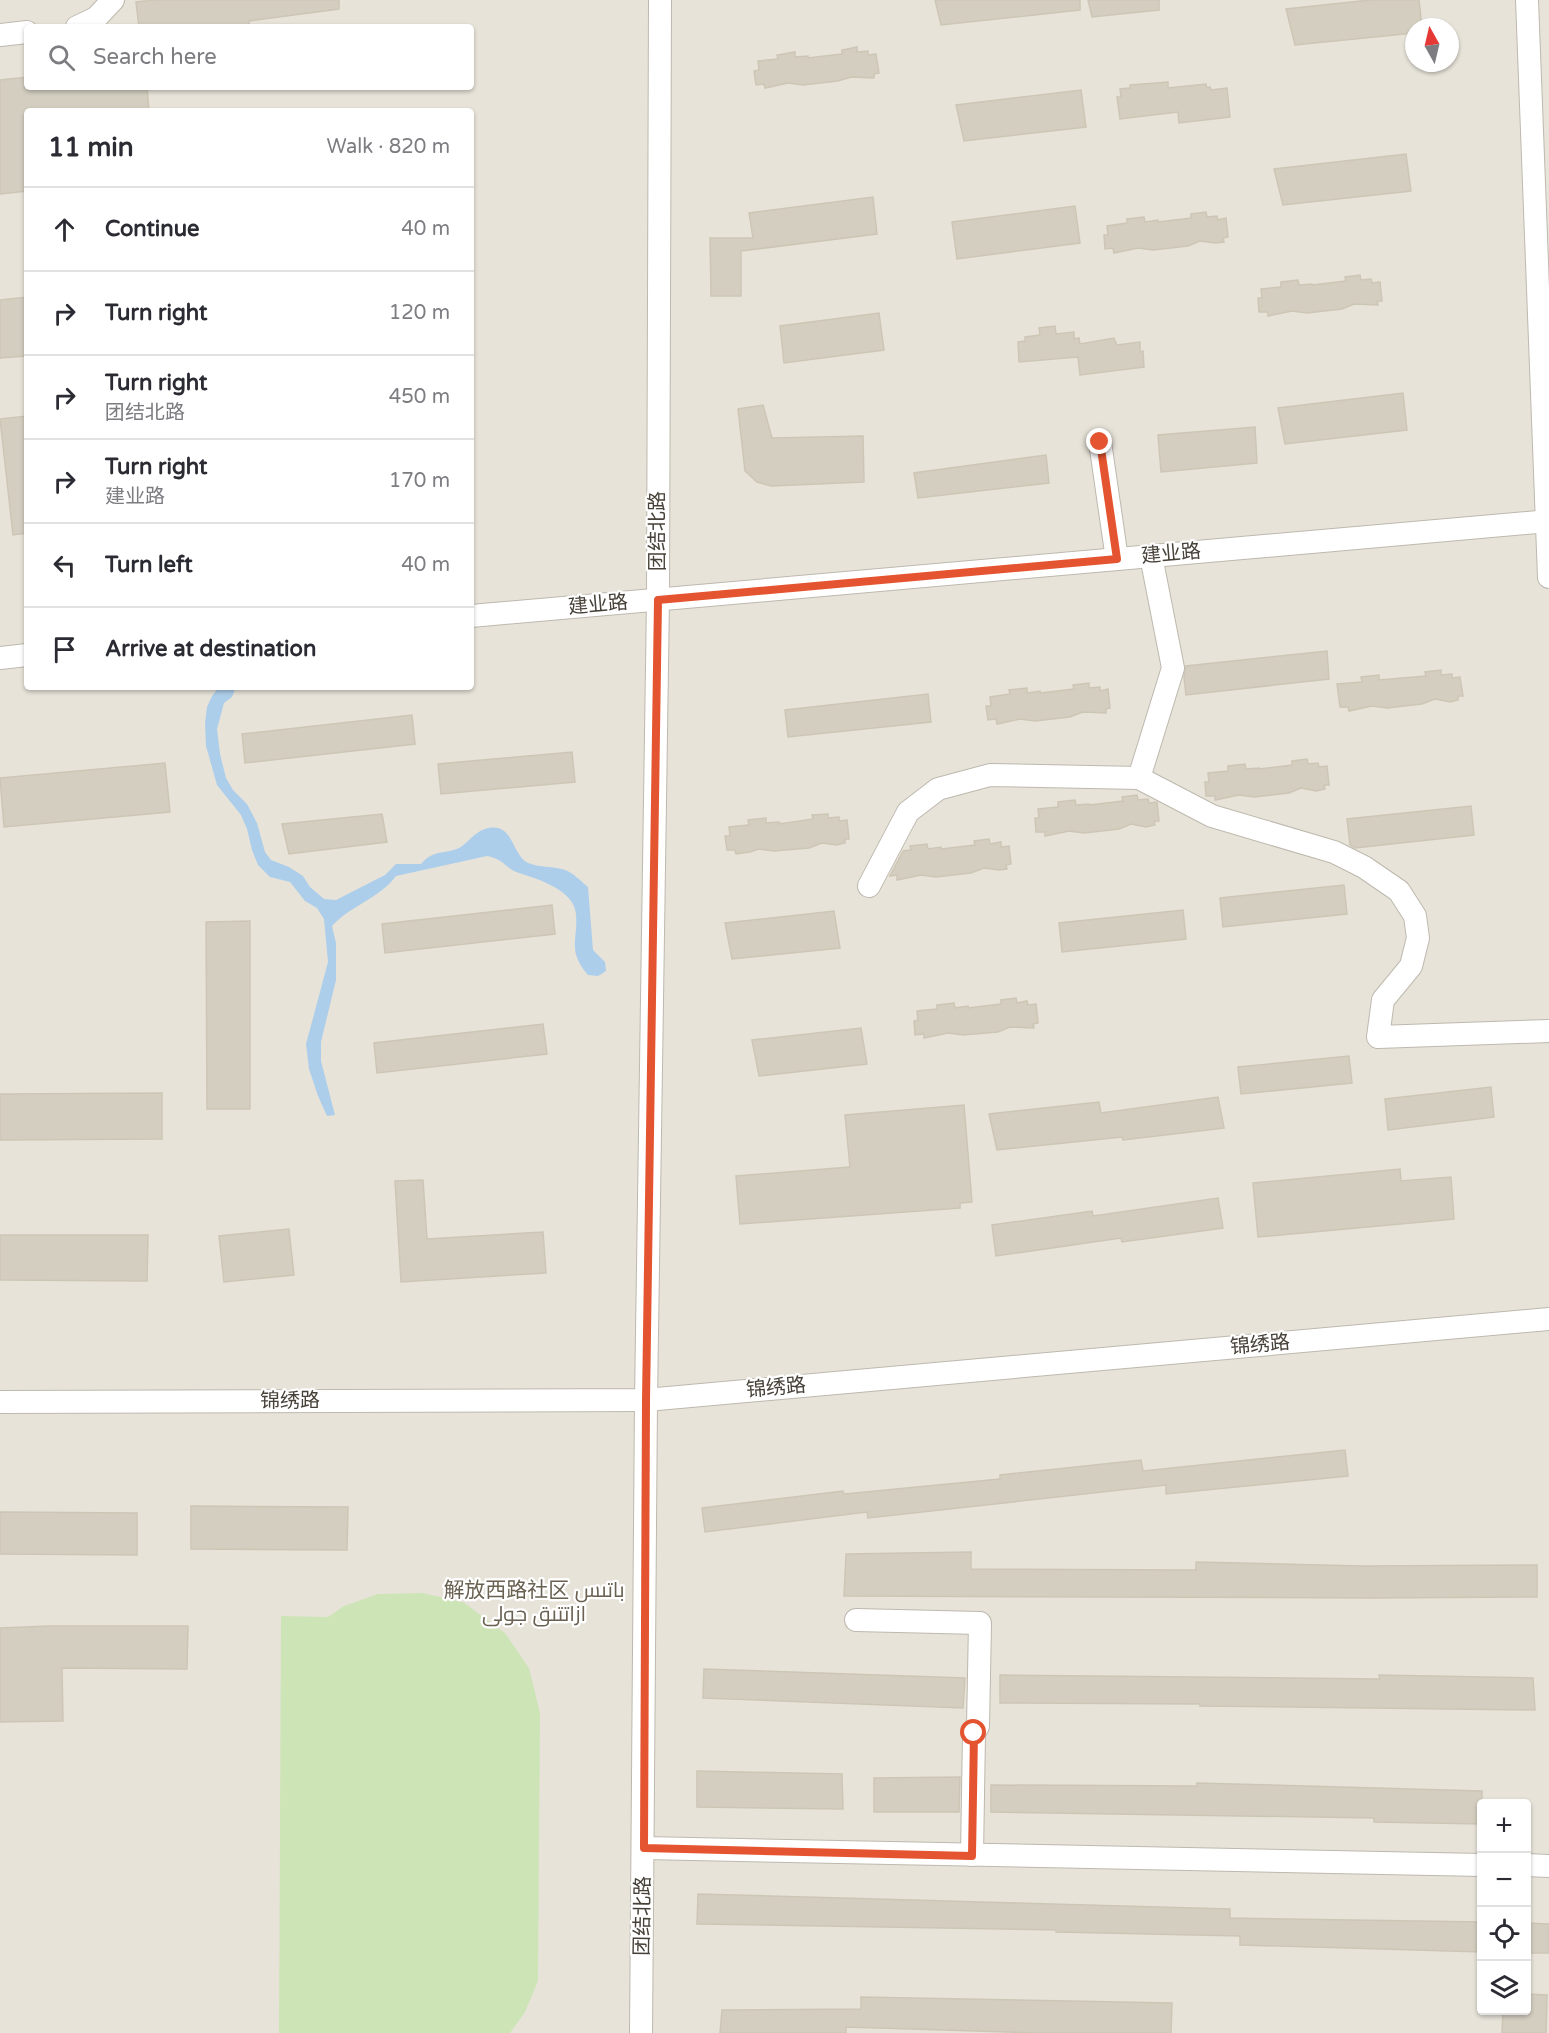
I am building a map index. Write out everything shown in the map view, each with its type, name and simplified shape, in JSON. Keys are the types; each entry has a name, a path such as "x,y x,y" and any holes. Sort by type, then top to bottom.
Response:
{"street":[{"path":"83,24 96,18 112,0"},
{"name":"团结北路","path":"641,2033 646,1400 658,600 660,0"},
{"path":"1527,0 1549,577"},
{"path":"0,35 24,32"},
{"path":"1100,442 1117,559"},
{"name":"建业路","path":"474,616 1548,521"},
{"path":"1139,778 1173,668 1151,556"},
{"path":"0,658 24,655"},
{"path":"869,886 908,812 938,789 990,775 1139,778 1212,816 1334,852 1364,867 1399,891 1415,916 1418,938 1411,966 1383,1000 1378,1037 1549,1031"},
{"name":"锦绣路","path":"0,1402 646,1400 1549,1319"},
{"path":"856,1620 980,1623 978,1726 974,1733 972,1856"},
{"path":"644,1848 1477,1864"},
{"path":"1531,1865 1549,1866"}],"shaded area":[{"path":"0,0 1549,0 1549,2033 0,2033"}],"green space":[{"path":"422,1593 463,1602 505,1633 529,1668 540,1713 538,1981 525,2012 510,2033 279,2033 281,1616 328,1617 344,1606 378,1594"}],"water":[{"path":"217,690 235,690 232,697 224,703 217,729 220,754 226,778 233,790 247,804 257,823 265,852 271,860 303,876 310,887 324,899 336,900 385,875 396,864 421,864 430,856 459,848 485,829 502,829 522,859 538,866 565,870 588,887 593,950 605,962 606,971 598,976 588,975 578,959 575,946 576,914 569,898 554,887 515,871 497,859 487,856 396,876 382,890 332,926 336,943 336,980 321,1042 321,1061 335,1115 327,1116 309,1069 306,1044 328,962 324,919 317,908 305,901 290,882 270,877 258,865 241,815 217,785 206,746 207,707"}],"building":[{"path":"154,0 339,0 339,9 249,21 249,24 139,24 136,2"},
{"path":"935,0 1080,0 1080,10 941,25"},
{"path":"1088,0 1159,0 1159,10 1092,17"},
{"path":"1370,0 1419,0 1421,18 1405,18 1405,34 1295,45 1286,9"},
{"path":"857,47 857,52 868,51 868,55 876,54 879,73 874,74 874,78 851,77 838,81 803,85 788,83 765,88 764,84 756,85 754,71 759,70 758,61 778,59 777,55 795,52 795,57 808,56 808,58 842,54 842,50"},
{"path":"24,77 24,90 147,90 149,108 24,108 24,191 0,194 0,80"},
{"path":"1168,82 1168,88 1206,84 1211,90 1227,88 1230,117 1179,123 1178,112 1120,119 1117,97 1121,97 1120,89 1130,88 1130,85"},
{"path":"1081,90 1086,127 964,141 956,105"},
{"path":"1406,154 1411,191 1283,205 1274,169"},
{"path":"873,197 877,234 741,251 741,296 711,296 710,238 753,238 749,213"},
{"path":"1075,206 1080,243 957,259 952,222"},
{"path":"1206,212 1207,217 1217,216 1218,220 1226,218 1228,237 1223,238 1224,242 1200,241 1188,246 1153,250 1138,248 1114,253 1113,248 1105,249 1104,235 1108,235 1107,226 1127,223 1127,219 1144,217 1145,222 1158,220 1158,222 1191,218 1191,214"},
{"path":"1360,275 1361,280 1371,279 1372,283 1380,282 1382,301 1377,301 1378,305 1354,304 1342,309 1307,313 1292,311 1268,316 1268,312 1259,312 1258,298 1262,298 1261,289 1281,287 1281,282 1298,280 1299,285 1312,285 1346,281 1345,277"},
{"path":"24,297 24,356 0,358 0,300"},
{"path":"879,313 884,350 784,363 780,326"},
{"path":"1055,326 1056,334 1074,332 1074,339 1079,338 1080,344 1114,338 1117,345 1140,342 1144,367 1080,375 1078,357 1019,362 1018,342 1025,341 1025,337 1040,335 1039,328"},
{"path":"1403,393 1407,430 1285,444 1278,408"},
{"path":"763,405 772,438 863,436 864,482 771,486 757,482 745,471 738,409"},
{"path":"24,416 24,533 13,535 0,419"},
{"path":"1255,427 1257,463 1161,472 1158,435"},
{"path":"1046,455 1049,483 918,498 914,473"},
{"path":"1327,651 1329,679 1186,695 1184,677 1186,666"},
{"path":"1441,670 1441,675 1452,674 1452,678 1460,677 1463,696 1458,696 1458,700 1450,702 1435,699 1422,704 1387,708 1372,706 1349,711 1348,707 1340,707 1337,684 1362,682 1361,677 1379,675 1379,680 1426,676 1425,672"},
{"path":"1089,683 1089,688 1100,687 1100,691 1108,689 1110,708 1106,709 1106,713 1083,712 1070,717 1035,721 1020,719 997,724 996,719 988,720 986,706 991,706 990,697 1010,694 1009,690 1027,688 1027,693 1040,691 1040,693 1074,689 1073,685"},
{"path":"928,694 931,722 788,737 785,710"},
{"path":"412,715 415,744 245,763 242,734"},
{"path":"572,752 575,782 441,794 438,764"},
{"path":"1307,759 1308,764 1318,763 1319,767 1327,766 1329,785 1324,785 1325,789 1316,791 1301,788 1289,793 1254,797 1239,795 1215,800 1215,796 1206,796 1205,782 1209,782 1208,773 1228,771 1228,766 1245,764 1246,769 1259,769 1292,765 1292,761"},
{"path":"165,763 170,812 4,827 0,778"},
{"path":"1137,795 1138,800 1148,799 1149,803 1157,802 1159,821 1154,821 1155,825 1146,827 1131,824 1119,829 1084,833 1069,831 1045,836 1045,832 1036,832 1035,818 1039,818 1038,809 1058,807 1058,802 1075,800 1076,805 1089,805 1123,801 1122,797"},
{"path":"1471,806 1474,835 1355,848 1350,845 1347,819"},
{"path":"382,814 387,842 289,854 282,824"},
{"path":"828,814 828,818 839,817 839,821 847,820 849,839 845,839 845,843 837,845 822,843 809,848 774,851 759,849 736,854 735,850 727,850 725,836 730,836 729,827 749,825 748,820 766,818 766,823 779,822 779,824 813,819 812,815"},
{"path":"989,839 990,844 1001,842 1001,847 1009,846 1011,864 1006,865 1007,869 984,868 971,873 936,877 921,875 897,880 897,875 890,876 903,851 911,850 910,846 927,844 928,849 941,847 941,849 975,845 974,841"},
{"path":"1344,885 1347,914 1223,927 1220,898"},
{"path":"552,905 555,934 385,953 382,924"},
{"path":"1183,910 1186,939 1062,952 1059,923"},
{"path":"834,911 840,948 732,959 725,923"},
{"path":"250,921 250,1109 207,1109 206,922"},
{"path":"1016,998 1017,1003 1027,1001 1028,1005 1036,1004 1038,1023 1033,1024 1034,1028 1010,1027 998,1032 963,1035 948,1033 924,1038 924,1034 915,1035 914,1021 918,1020 917,1011 937,1009 937,1005 954,1003 955,1008 1001,1004 1001,1000"},
{"path":"543,1024 547,1054 377,1073 374,1043"},
{"path":"861,1028 867,1064 759,1076 752,1040"},
{"path":"1349,1056 1352,1083 1241,1094 1238,1067"},
{"path":"1491,1087 1494,1117 1388,1130 1385,1099"},
{"path":"162,1093 162,1139 0,1140 0,1094"},
{"path":"1218,1097 1224,1128 1123,1140 1122,1137 997,1150 989,1114 1099,1102 1101,1113"},
{"path":"964,1105 972,1202 960,1203 960,1208 740,1224 736,1176 850,1167 845,1115"},
{"path":"1400,1169 1401,1181 1451,1177 1454,1219 1258,1237 1253,1183"},
{"path":"423,1180 427,1239 543,1232 546,1273 401,1282 395,1181"},
{"path":"1218,1198 1223,1228 1122,1242 1121,1238 996,1256 992,1225 1092,1211 1093,1216"},
{"path":"289,1229 294,1275 224,1282 219,1236"},
{"path":"0,1235 148,1235 147,1281 0,1280"},
{"path":"1345,1450 1348,1476 1166,1494 1166,1485 868,1518 867,1512 705,1532 702,1508 843,1491 844,1494 1000,1479 1000,1475 1141,1460 1143,1471"},
{"path":"191,1506 348,1507 347,1550 191,1549"},
{"path":"0,1512 137,1513 137,1555 0,1554"},
{"path":"971,1552 971,1569 1196,1570 1196,1562 1363,1566 1537,1565 1537,1597 844,1596 846,1554"},
{"path":"188,1626 187,1669 62,1668 63,1721 0,1722 0,1628"},
{"path":"704,1669 965,1678 963,1708 703,1698"},
{"path":"1000,1675 1380,1679 1379,1675 1533,1678 1535,1710 1000,1703"},
{"path":"697,1771 842,1774 843,1809 697,1807"},
{"path":"960,1777 959,1812 874,1812 874,1778"},
{"path":"1197,1783 1482,1791 1482,1799 1477,1799 1477,1824 1374,1822 1374,1818 991,1812 991,1785 1197,1786"},
{"path":"698,1894 1230,1909 1230,1918 1477,1922 1477,1952 1240,1945 1240,1936 1056,1932 1056,1930 697,1924"},
{"path":"1531,1923 1549,1924 1549,1953 1531,1953"},
{"path":"1531,1994 1547,1995 1546,2033 1502,2033 1503,2015 1531,2015"},
{"path":"861,1997 1172,2003 1171,2033 1039,2033 846,2027 846,2033 720,2033 722,2010 861,2009"}],"district":[{"name":"解放西路社区 باتىس ازاتتىق جولى","path":"534,1602"}],"route":[{"path":"974,1733 972,1856 644,1848 646,1400 658,600 1117,559 1100,442"}]}
